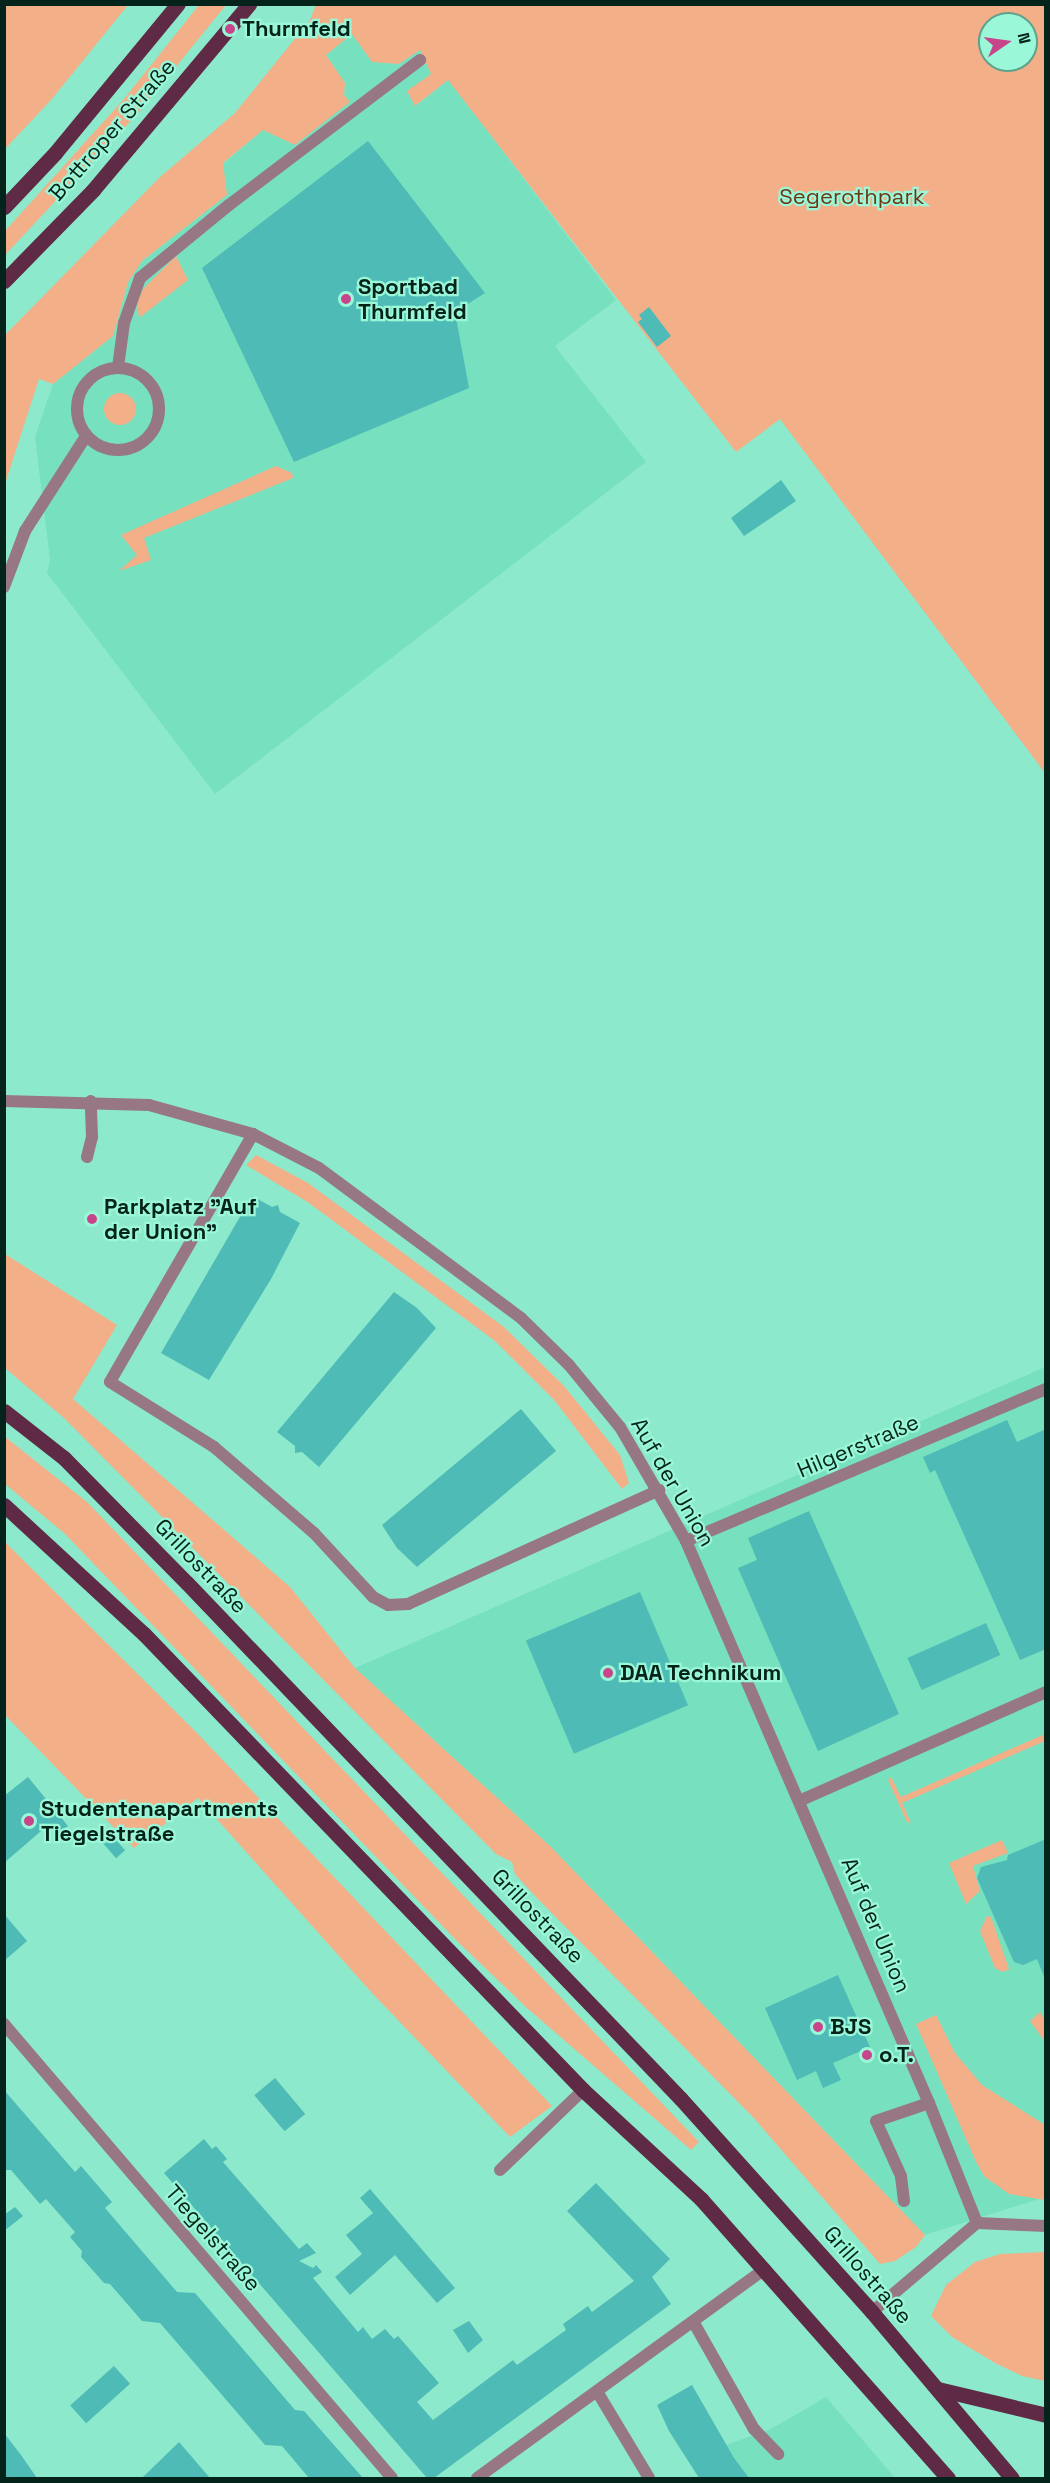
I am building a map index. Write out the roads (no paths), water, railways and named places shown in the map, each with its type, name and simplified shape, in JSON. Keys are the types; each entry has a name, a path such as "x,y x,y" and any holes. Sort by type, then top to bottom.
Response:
{"main road":[{"name":"Bottroper Straße","path":"4,207 55,153 178,4"},
{"name":"Bottroper Straße","path":"4,281 93,190 249,4"},
{"name":"Grillostraße","path":"4,1411 64,1458 435,1840 681,2098 872,2312 1012,2478"},
{"path":"4,1505 144,1634 583,2090 701,2199 948,2478"},
{"path":"938,2389 1046,2415"}],"street":[{"path":"118,367 124,323 140,278 229,205 420,60"},
{"path":"118,367 140,373 156,392 159,405 154,430 146,440 121,450 96,444 86,436 79,424 77,398 93,375 118,367"},
{"path":"4,587 26,531 86,436"},
{"name":"Auf der Union","path":"4,1101 91,1101 149,1105 253,1134 319,1168 521,1318 569,1365 620,1427 659,1490 686,1541 929,2103 977,2223"},
{"path":"87,1156 92,1137 91,1101"},
{"path":"253,1134 110,1382 214,1447 314,1533 373,1597 388,1605 408,1604 659,1490"},
{"name":"Hilgerstraße","path":"686,1541 1046,1389"},
{"path":"799,1800 1046,1692"},
{"name":"Tiegelstraße","path":"4,2024 392,2478"},
{"path":"500,2170 583,2090"},
{"path":"904,2201 894,2156 876,2121 929,2103"},
{"path":"872,2312 977,2223 1046,2226"},
{"path":"477,2478 598,2393 765,2269"},
{"path":"694,2323 754,2429 778,2454"},
{"path":"598,2393 649,2478"}],"place":[{"name":"Thurmfeld","path":"230,29"},
{"name":"Sportbad Thurmfeld","path":"346,299"},
{"name":"Parkplatz \"Auf der Union\"","path":"92,1219"},
{"name":"DAA Technikum","path":"608,1673"},
{"name":"Studentenapartments Tiegelstraße","path":"29,1821"},
{"name":"BJS","path":"818,2027"},
{"name":"o.T.","path":"867,2055"}],"park label":[{"name":"Segerothpark","path":"852,197"}]}
